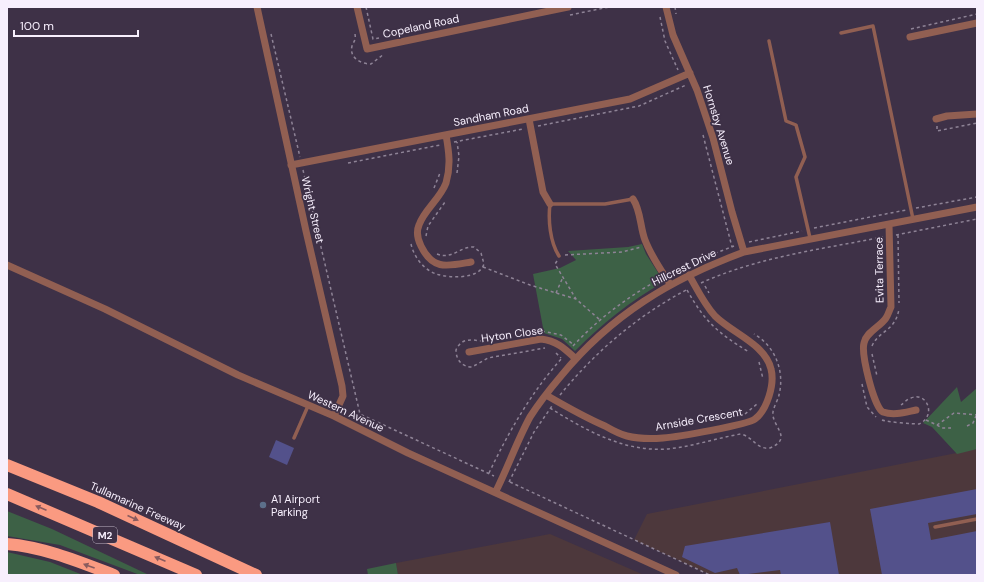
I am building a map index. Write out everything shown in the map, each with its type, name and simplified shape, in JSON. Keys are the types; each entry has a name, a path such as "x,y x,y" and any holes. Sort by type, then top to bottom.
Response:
{"highway":[{"name":"Tullamarine Freeway","path":"7,466 98,502 256,575"},
{"name":"M2","path":"9,495 196,575"},
{"path":"7,544 34,548 114,575"}],"street":[{"name":"Wright Street","path":"257,7 342,386 342,396 334,416"},
{"name":"Copeland Road","path":"357,7 367,49 568,7"},
{"name":"Hornsby Avenue","path":"666,7 673,35 690,74 713,138 744,252"},
{"path":"910,36 977,24"},
{"name":"Sandham Road","path":"291,164 630,99 690,74"},
{"path":"936,119 947,116 977,114"},
{"path":"529,119 543,192 550,204"},
{"path":"446,135 450,155 446,183 441,193 419,224 419,241 425,254 435,263 449,266 471,262"},
{"path":"633,199 637,204 647,246 670,284"},
{"name":"Hillcrest Drive","path":"496,492 520,437 546,394 576,358 598,336 622,316 670,284 744,252 810,238 977,207"},
{"name":"Evita Terrace","path":"889,224 891,307 886,318 869,334 864,342 863,352 874,401 881,411 892,414 916,410"},
{"name":"Western Avenue","path":"7,265 308,406 334,416 408,453 676,575"},
{"name":"Arnside Crescent","path":"546,394 577,413 625,436 639,439 664,438 738,425 755,419 767,403 771,389 771,369 764,353 728,328 714,315 702,299 690,275"},
{"name":"Hyton Close","path":"469,352 541,339 551,340 561,345 576,358"}],"lane":[{"path":"841,33 873,26 913,219"},
{"path":"769,41 786,120 796,125 805,157 796,177 810,238"},
{"path":"559,256 555,249 549,216 550,204 605,204 633,199"},
{"path":"294,438 308,406"},
{"path":"935,527 977,520"}],"path":[{"path":"366,7 373,39 381,37"},
{"path":"659,13 665,42 688,91"},
{"path":"270,28 360,414 710,575"},
{"path":"936,119 937,131 977,123"},
{"path":"702,131 732,247"},
{"path":"456,174 459,156 457,142"},
{"path":"441,145 441,151"},
{"path":"431,193 441,169"},
{"path":"428,242 428,226 448,197"},
{"path":"510,482 534,432 555,400 588,362 618,335 653,308 702,282 730,271 767,260 977,219"},
{"path":"877,378 872,347 877,338 892,326 899,310 898,234"},
{"path":"411,241 415,255 419,262 436,274 446,276 472,275 483,267 484,260 481,253 474,247 464,248 448,256 435,253"},
{"path":"600,320 576,299 555,264 559,256 622,252 647,246"},
{"path":"483,267 530,285 576,299"},
{"path":"556,293 563,277"},
{"path":"702,282 711,297"},
{"path":"686,290 705,318 719,332 751,353"},
{"path":"550,408 586,429 623,445 638,448 668,449 741,434 749,437 759,447 770,448 779,442 781,436 773,412 779,396 781,374 777,360 768,345 752,333"},
{"path":"757,360 763,372 764,382"},
{"path":"860,378 867,407 878,418 890,423 903,422 914,424 926,420 941,428 951,428"},
{"path":"561,394 565,396"},
{"path":"897,407 908,399 917,396 927,403 929,412 926,420"},
{"path":"741,416 748,412 760,400"},
{"path":"936,425 954,413 977,415 972,423 967,426"}],"shaded area":[{"path":"977,449 977,575 711,575 634,540 647,514"},
{"path":"550,534 644,575 398,575 396,563"}],"green space":[{"path":"642,244 646,254 664,282 617,314 575,351 562,339 544,333 533,274 560,268 576,260 568,251 628,247"},
{"path":"957,387 961,402 977,388 977,449 957,454 932,427 923,423"},
{"path":"7,511 52,529 149,575 140,575 60,545 7,536"},
{"path":"7,552 50,562 83,575 7,575"},
{"path":"396,563 398,575 368,575 367,569"}],"building":[{"path":"276,440 294,448 287,465 269,457"},
{"path":"977,489 977,514 928,523 931,540 977,531 977,575 882,575 870,509"},
{"path":"830,522 839,575 781,575 780,570 740,575 737,568 715,573 682,557 685,546"}],"place":[{"name":"A1 Airport Parking","path":"263,505"}]}
